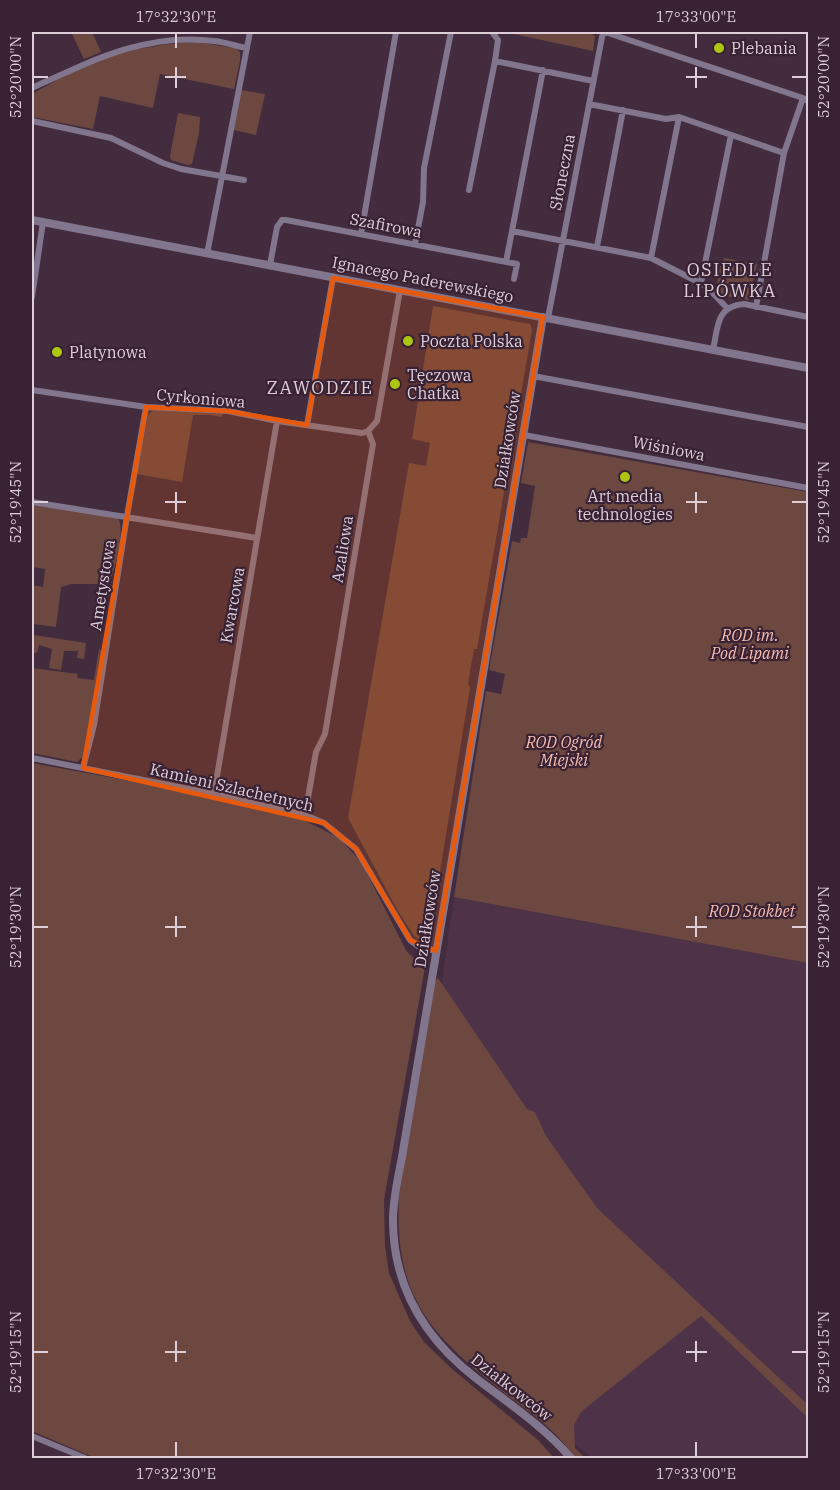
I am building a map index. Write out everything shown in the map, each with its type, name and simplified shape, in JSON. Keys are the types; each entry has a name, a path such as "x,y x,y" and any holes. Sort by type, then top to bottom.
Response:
{"street":[{"path":"207,254 249,32"},
{"path":"361,234 396,32"},
{"path":"415,244 423,202 424,168 451,32"},
{"path":"469,190 495,61 498,40 496,34 492,32"},
{"path":"604,32 806,100 784,153 756,307"},
{"name":"Słoneczna","path":"546,318 604,32"},
{"path":"32,88 105,55 140,45 198,40 215,41 246,48"},
{"path":"495,61 593,81"},
{"path":"514,279 517,264 506,262 543,70"},
{"path":"589,104 666,118 679,117 784,153"},
{"path":"597,247 623,111"},
{"path":"651,258 679,117"},
{"path":"32,121 111,138 163,163 181,169 244,180"},
{"path":"701,283 731,135"},
{"name":"Ignacego Paderewskiego","path":"32,220 808,368"},
{"name":"Szafirowa","path":"270,265 277,227 282,220 506,262"},
{"path":"32,297 43,222"},
{"path":"512,231 651,258 701,283 727,308"},
{"path":"307,425 333,278"},
{"name":"Azaliowa","path":"305,815 316,752 325,734 342,635 373,444 368,431 377,421 400,290"},
{"path":"713,350 720,320 727,308 744,304 808,317"},
{"name":"Działkowców","path":"546,318 533,376 436,951 395,1202 394,1235 401,1275 419,1318 444,1350 462,1367 546,1433 571,1458"},
{"path":"533,376 808,427"},
{"name":"Cyrkoniowa","path":"32,390 146,406 228,411 357,433 368,431"},
{"name":"Ametystowa","path":"83,768 94,725 146,406"},
{"name":"Kwarcowa","path":"214,794 277,421"},
{"name":"Wiśniowa","path":"524,435 808,488"},
{"path":"32,502 257,538"},
{"name":"Kamieni Szlachetnych","path":"32,758 214,794 305,815 324,823 356,849 404,933 418,946 436,951"},
{"path":"32,1436 85,1458"}],"highlighted area":[{"path":"333,278 543,317 436,951 410,940 356,849 324,823 83,768 146,407 228,411 307,425"}],"shaded area":[{"path":"454,897 808,963 808,1458 592,1458 557,1429 598,1221 441,987"}],"green space":[{"path":"71,32 92,32 101,52 84,59"},
{"path":"505,32 585,32 595,37 593,51"},
{"path":"197,42 235,48 240,52 234,89 160,74 153,108 100,96 93,129 32,117 32,94 77,69 106,57 136,50"},
{"path":"241,90 265,94 256,135 234,130"},
{"path":"178,113 200,117 192,164 188,165 171,160 170,156"},
{"path":"724,258 757,264 749,300 720,295 716,290 720,266"},
{"path":"433,306 530,324 532,330 477,649 474,649 468,683 470,688 428,945 414,936 398,911 348,818 409,463 426,466 430,443 412,439"},
{"path":"153,410 222,414 222,417 193,415 182,482 137,474 148,415"},
{"path":"528,442 808,492 808,963 454,897 486,691 501,694 505,674 489,670 512,541 520,543 521,538 527,538 535,486 521,483"},
{"path":"32,505 117,517 121,529 111,578 98,584 71,584 61,587 56,627 34,624 32,638 32,585 43,587 45,569 32,567"},
{"path":"34,635 86,643 84,659 77,658 78,651 64,651 61,670 49,668 52,649 39,645 37,653 32,652"},
{"path":"99,649 102,651 93,723 84,758 77,762 32,753 32,668 78,674 77,678 94,680"},
{"path":"32,763 196,793 300,818 339,838 361,862 407,952 425,967 384,1200 385,1245 389,1273 410,1321 424,1342 452,1369 538,1440 554,1458 95,1458 32,1431"},
{"path":"438,978 527,1109 535,1112 546,1136 597,1208 808,1405 808,1418 701,1316 582,1411 574,1425 575,1448 585,1458 576,1458 546,1426 476,1370 436,1330 421,1309 410,1286 403,1260 399,1230 399,1196 434,982"}],"place":[{"name":"Plebania","path":"719,48"},
{"name":"Poczta Polska","path":"408,341"},
{"name":"Platynowa","path":"57,352"},
{"name":"Tęczowa Chatka","path":"395,384"},
{"name":"Art media technologies","path":"625,477"}],"district":[{"name":"OSIEDLE LIPÓWKA","path":"730,279"},
{"name":"ZAWODZIE","path":"320,387"}],"park label":[{"name":"ROD im. Pod Lipami","path":"750,644"},
{"name":"ROD Ogród Miejski","path":"564,751"},
{"name":"ROD Stokbet","path":"752,911"}]}
